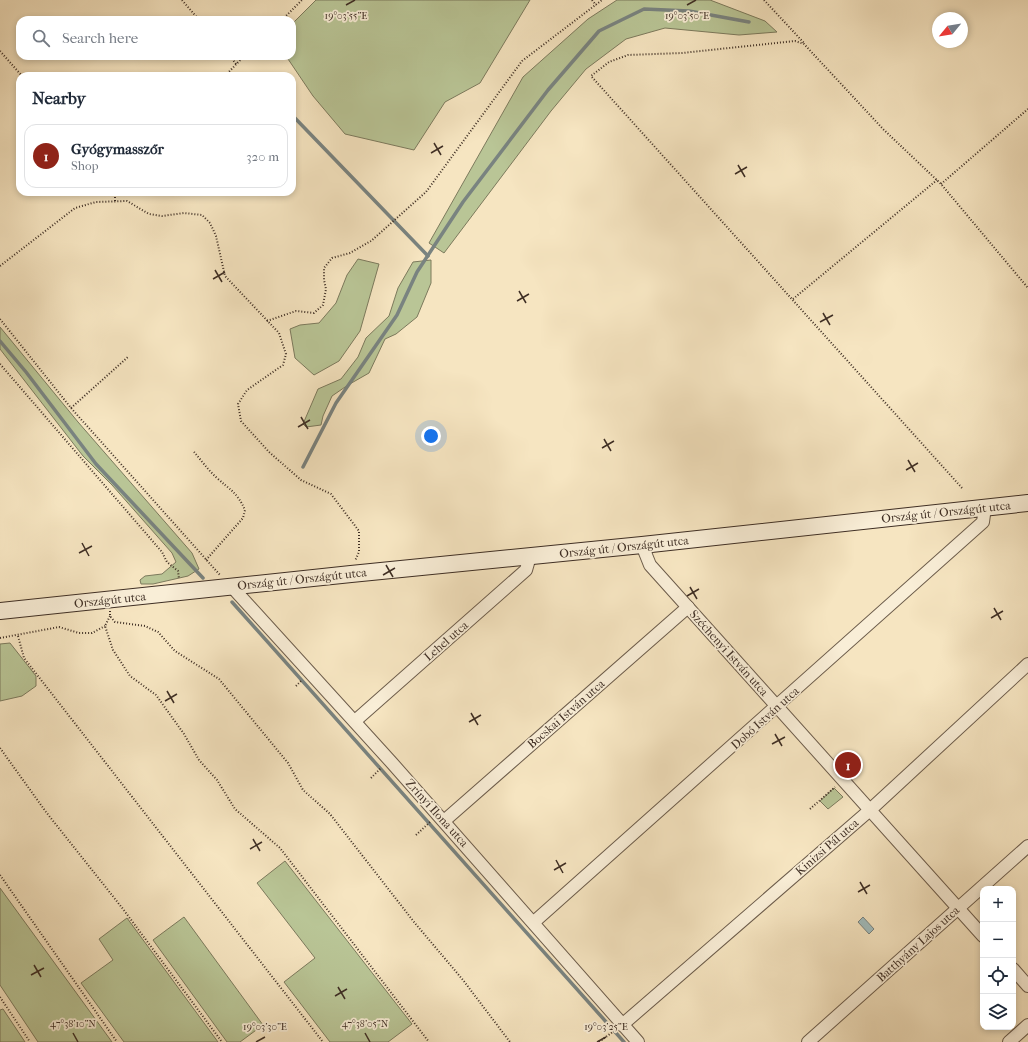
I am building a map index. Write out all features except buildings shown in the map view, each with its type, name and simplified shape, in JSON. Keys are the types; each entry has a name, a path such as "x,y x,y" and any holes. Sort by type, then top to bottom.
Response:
{"main road":[{"name":"Ország út / Országút utca","path":"226,588 1028,503"},
{"name":"Országút utca","path":"0,611 111,608 182,592 226,588"}],"street":[{"name":"Dobó István utca","path":"534,922 983,522 985,507"},
{"name":"Széchenyi István utca","path":"642,545 650,565 980,933"},
{"name":"Lehel utca","path":"355,721 526,570 530,556"},
{"name":"Zrínyi Ilona utca","path":"226,588 355,721 438,821 534,922 638,1042"},
{"name":"Bocskai István utca","path":"438,821 688,607"},
{"name":"Kinizsi Pál utca","path":"622,1025 870,810 1028,664"},
{"name":"Batthyány Lajos utca","path":"808,1042 1028,846"},
{"path":"1016,972 1028,986"},
{"path":"1009,1042 1028,1025"}],"path":[{"path":"182,0 196,16"},
{"path":"286,16 302,0"},
{"path":"592,0 596,5"},
{"path":"267,321 296,311 314,312 323,305 326,289 324,268 332,258 350,253 371,241 426,192 522,61 602,0"},
{"path":"764,0 883,129 941,184 1028,288"},
{"path":"804,44 795,41 682,53 628,55 609,62 591,76 962,488"},
{"path":"0,51 18,72"},
{"path":"233,60 236,64"},
{"path":"229,72 240,60"},
{"path":"941,184 1028,109"},
{"path":"792,300 937,180"},
{"path":"0,266 75,208 96,202 115,200 127,201 149,214 162,216 184,213 202,215 210,223 216,236 225,276 279,333 286,354 283,365 247,390 238,404 241,421 269,452 301,480 331,494 359,531 359,552 351,574"},
{"path":"0,319 71,408 206,560 226,588"},
{"path":"71,408 129,356"},
{"path":"0,364 162,552 166,562 178,571 182,592"},
{"path":"194,452 217,478 230,487 240,499 245,510 243,518 206,560"},
{"path":"111,608 105,626 113,650 130,676 156,695 184,734 199,760 217,780 235,809 280,848 429,1042"},
{"path":"111,608 116,622 145,626 158,632 175,651 219,679 288,763 304,790 330,814 414,922 463,980 510,1042"},
{"path":"0,638 18,636 59,627 80,633 92,633 105,626"},
{"path":"18,636 24,658 323,1042"},
{"path":"0,748 46,812 123,909 222,1042"},
{"path":"371,778 383,766"},
{"path":"810,809 843,780"},
{"path":"416,835 425,827 438,821"},
{"path":"0,875 117,1042"},
{"path":"0,997 30,1042"},
{"path":"599,1042 622,1025"}],"green space":[{"path":"316,0 530,0 480,83 445,102 414,150 345,134 313,96 289,60 296,60 296,20"},
{"path":"617,0 710,0 765,21 777,32 739,35 665,28 626,39 586,69 551,111 444,253 429,243 523,77 588,19"},
{"path":"358,259 379,264 360,331 339,361 314,375 295,358 290,329 300,325 319,323 336,303 347,275"},
{"path":"431,260 431,283 417,317 396,334 385,339 369,373 332,396 323,416 321,425 306,427 303,424 318,389 341,379 358,357 366,338 389,316 398,288 413,262"},
{"path":"0,327 78,422 192,553 199,569 188,576 153,584 141,584 140,580 145,576 162,574 176,562 172,553 112,485 83,456 0,349"},
{"path":"10,643 36,676 36,686 22,696 0,701 0,644"},
{"path":"834,788 843,797 828,809 820,801"},
{"path":"285,861 412,1024 388,1042 330,1042 284,982 315,958 257,883"},
{"path":"0,888 112,1042 38,1042 0,985"},
{"path":"184,917 263,1025 240,1042 227,1042 153,940"},
{"path":"127,918 218,1042 124,1042 81,983 113,960 99,939"},
{"path":"3,1009 25,1042 0,1042 0,1010"}],"water":[{"path":"863,917 874,929 869,934 858,922"}],"waterway":[{"path":"303,467 336,403 397,315 417,272 463,202 548,90 599,31 644,9 689,11 749,22"},
{"path":"296,119 428,256"},
{"path":"0,341 26,372 96,464 203,578"},
{"path":"232,602 624,1042"}],"place":[{"name":"Gyógymasszőr","path":"848,765"}]}
